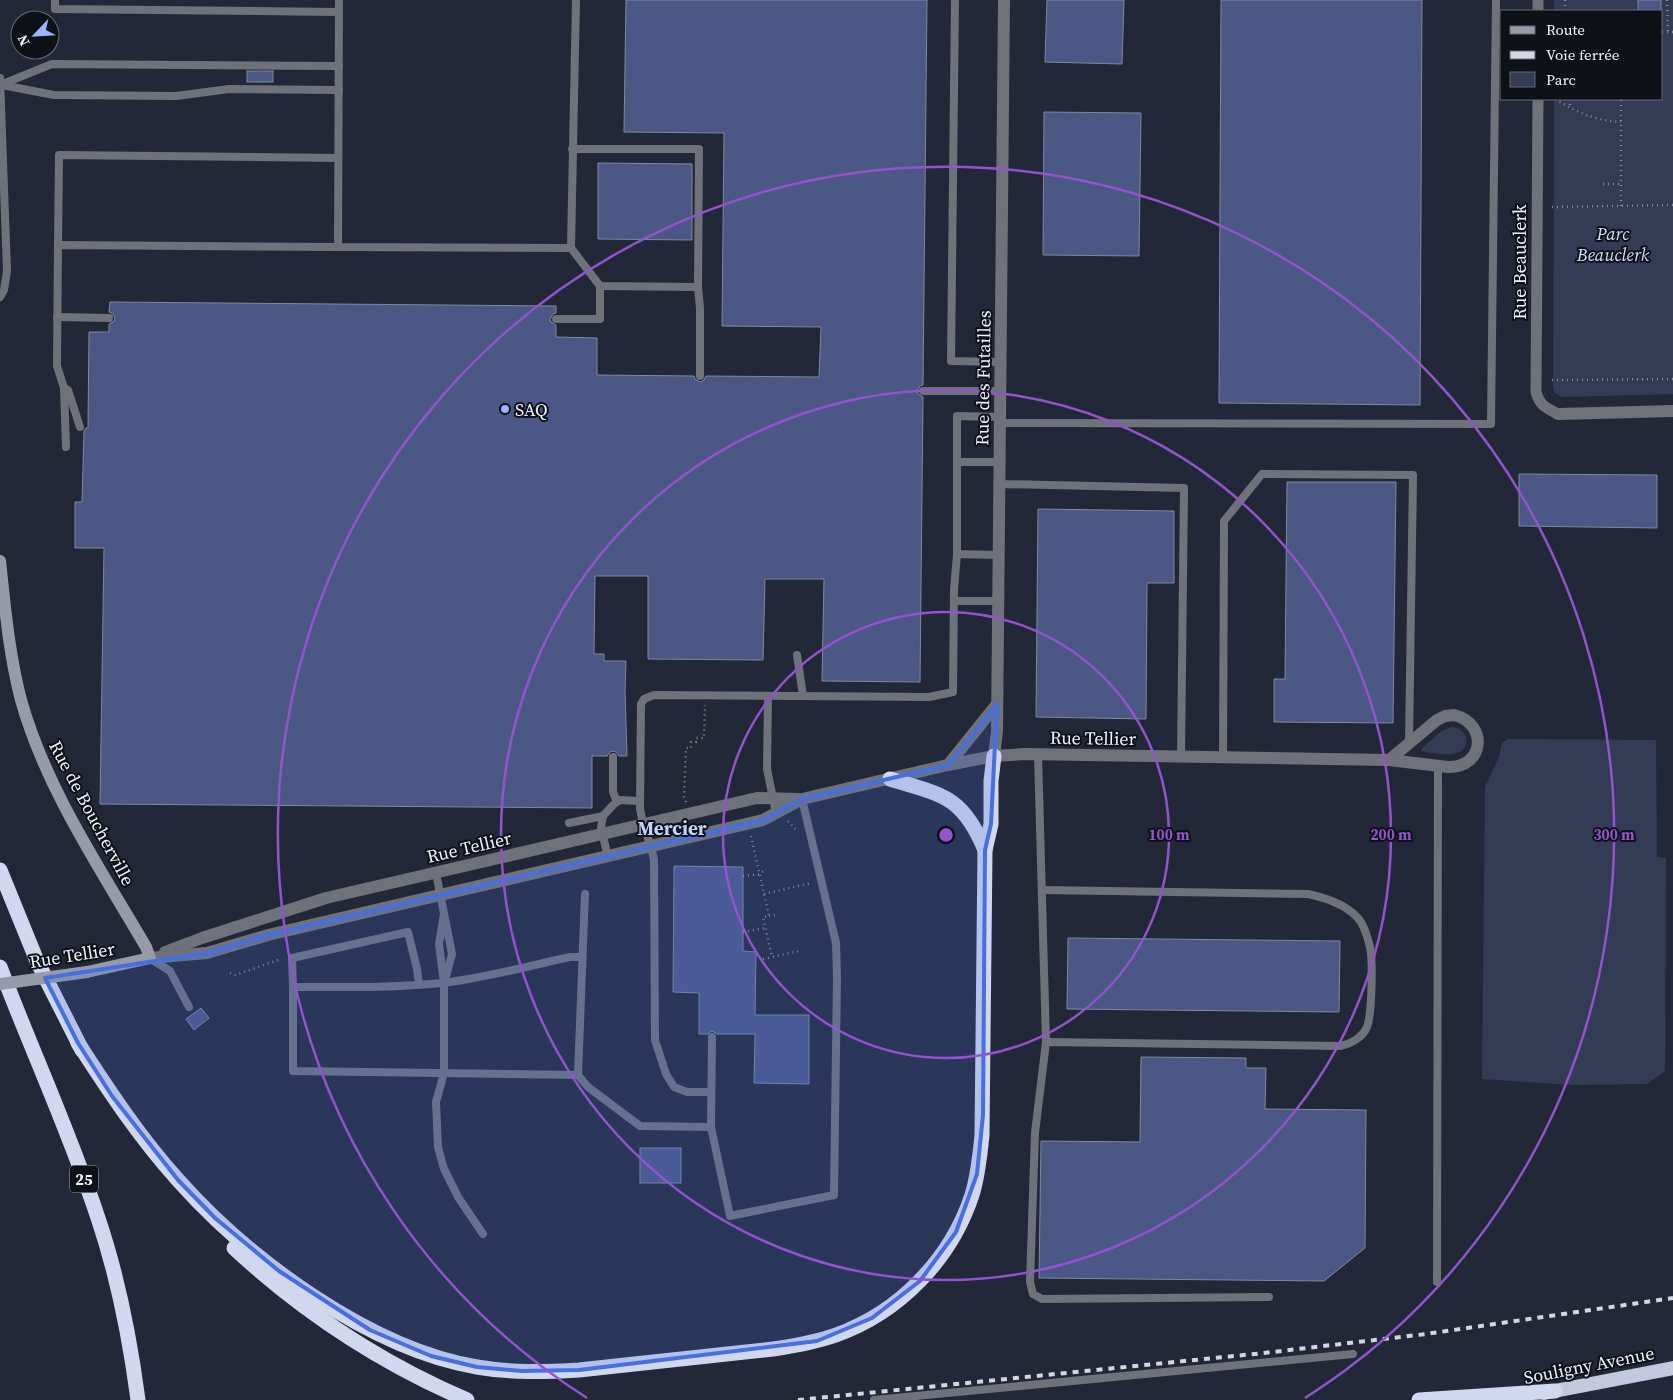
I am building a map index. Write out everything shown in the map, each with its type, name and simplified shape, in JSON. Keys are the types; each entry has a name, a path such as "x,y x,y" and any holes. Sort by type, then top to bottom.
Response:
{"highway":[{"path":"78,1043 112,1096 143,1137 178,1180 215,1218 259,1256 296,1284 350,1319 411,1349 477,1367 500,1370 548,1371 598,1368 796,1345 836,1335 864,1322 890,1306 920,1281 946,1249 965,1213 977,1174 982,1135 984,850 991,824 991,780 994,756"},
{"path":"890,779 938,794 961,809 974,825 984,850"},
{"path":"0,870 37,961 78,1043 110,1098 149,1154 187,1200 242,1254 305,1308 359,1344 430,1384 467,1400"},
{"name":"25","path":"0,967 74,1149 98,1219 124,1314 138,1400"},
{"name":"Souligny Avenue","path":"1512,1400 1673,1368"},
{"path":"1419,1400 1555,1391"}],"main road":[{"name":"Rue de Boucherville","path":"0,560 12,659 21,699 32,734 66,808 140,937 150,958"},
{"name":"Rue Tellier","path":"0,984 87,972 150,958"}],"street":[{"name":"Rue des Futailles","path":"994,756 997,731 1004,0"},
{"name":"Rue Beauclerk","path":"1538,100 1536,392 1538,401 1546,409 1558,414"},
{"path":"1558,414 1673,411"},
{"path":"948,765 997,704"},
{"name":"Rue Tellier","path":"150,958 202,938 326,898 756,798 802,799 994,756 1389,760 1456,767 1464,765 1475,754 1478,746 1476,730 1463,717 1445,716 1437,720 1389,760"},
{"name":"Rue Tellier","path":"150,958 207,953 259,937 763,820 802,799"}],"lane":[{"path":"55,0 55,9 339,12"},
{"path":"338,247 339,0"},
{"path":"556,319 600,319 600,286 571,248 576,0"},
{"path":"955,0 952,361 1000,362"},
{"path":"710,1092 687,1092 674,1087 668,1080 655,1040 654,860 652,847 643,824 640,800 640,723 641,704 644,699 654,695 929,698 953,692 958,416 1000,420 1491,424 1496,0"},
{"path":"0,85 52,64 339,66"},
{"path":"0,78 7,271 4,290 0,297"},
{"path":"0,85 54,94 176,96 229,89 338,90"},
{"path":"572,149 699,148 698,287 700,308 700,376"},
{"path":"66,447 64,388 57,366 58,155 338,158"},
{"path":"58,245 571,248"},
{"path":"600,286 698,287"},
{"path":"57,317 109,318"},
{"path":"64,388 68,390 80,427"},
{"path":"923,391 1000,391"},
{"path":"957,462 999,462"},
{"path":"1223,758 1224,521 1262,474 1413,475 1409,743"},
{"path":"999,484 1184,488 1181,757"},
{"path":"957,554 998,555"},
{"path":"954,601 998,601"},
{"path":"797,655 803,696"},
{"path":"768,696 767,769 776,813"},
{"path":"1038,755 1046,1042 1035,1133 1030,1282 1033,1294 1042,1299 1269,1297"},
{"path":"613,757 613,792 617,802"},
{"path":"1437,1282 1438,766"},
{"path":"712,1037 711,1127 730,1216 834,1195 836,943 802,799"},
{"path":"608,857 601,825 603,816 617,802 640,800"},
{"path":"569,823 603,816"},
{"path":"436,872 452,954 444,983"},
{"path":"1042,890 1308,894 1337,903 1350,911 1360,921 1371,949 1370,1015 1367,1029 1359,1038 1349,1044 1340,1046 1046,1042"},
{"path":"585,894 578,1075 588,1087 640,1126 711,1127"},
{"path":"444,914 439,944 444,983 444,1073 436,1102 438,1147 444,1168 458,1197 482,1234"},
{"path":"419,984 408,932 292,958 293,1071 578,1075"},
{"path":"293,988 380,987 444,983 570,957 582,957"},
{"path":"150,958 170,971 189,1007"},
{"path":"874,1400 1353,1354"}],"path":[{"path":"1667,0 1668,32"},
{"path":"1663,32 1673,32"},
{"path":"1557,100 1584,115 1621,122"},
{"path":"1570,100 1570,108"},
{"path":"1621,100 1621,206"},
{"path":"1603,184 1621,184"},
{"path":"1552,207 1673,205"},
{"path":"1552,380 1673,379"},
{"path":"687,808 684,797 686,748 691,748 691,742 696,742 696,738 704,738 704,720"},
{"path":"750,830 769,916"},
{"path":"743,876 760,874 765,870"},
{"path":"764,894 811,883"},
{"path":"772,957 763,917 775,915"},
{"path":"743,932 766,928"},
{"path":"763,959 799,951"},
{"path":"230,973 235,974 270,962 292,958"}],"highlighted area":[{"path":"997,704 991,824 985,850 983,1115 977,1174 956,1232 920,1281 872,1318 817,1341 579,1370 522,1371 477,1367 431,1356 370,1330 279,1271 215,1218 178,1180 112,1096 78,1043 45,978 207,953 268,935 763,820 802,799 948,765"}],"green space":[{"name":"Parc Beauclerk","path":"1554,0 1673,0 1673,394 1562,397 1555,393 1553,389 1554,100 1663,100 1663,10 1554,10"},
{"path":"1452,727 1460,729 1466,736 1465,746 1460,752 1446,754 1421,751 1443,730"},
{"path":"1508,739 1656,740 1657,857 1666,858 1665,1071 1647,1084 1573,1085 1482,1079 1485,787 1499,757 1502,743"}],"building":[{"name":"SAQ","path":"626,0 927,0 923,385 917,391 923,397 920,682 822,681 824,579 765,579 763,660 648,659 648,576 595,576 594,654 604,654 604,661 626,661 627,756 619,756 613,751 607,756 592,756 592,808 100,804 104,548 75,548 75,502 82,502 84,431 88,428 89,332 109,332 109,324 115,318 109,312 110,302 556,306 556,313 550,319 556,325 556,337 597,338 597,375 694,376 700,382 706,376 819,377 821,327 722,326 724,133 624,132"},
{"path":"1047,0 1124,0 1122,64 1045,62"},
{"path":"1221,0 1422,0 1420,405 1219,403"},
{"path":"1638,0 1661,0 1661,10 1638,10"},
{"path":"247,71 273,71 273,82 247,82"},
{"path":"1044,112 1141,113 1139,256 1043,255"},
{"path":"598,163 692,164 692,240 598,239"},
{"path":"1519,474 1657,475 1657,528 1519,526"},
{"path":"1287,482 1396,482 1393,723 1274,722 1274,679 1285,679"},
{"path":"1038,509 1174,511 1174,583 1147,583 1146,719 1036,717"},
{"path":"674,866 743,867 743,951 756,952 755,1015 809,1015 809,1084 754,1083 755,1034 717,1034 712,1031 708,1034 699,1034 699,993 673,992"},
{"path":"1068,938 1340,941 1339,1012 1067,1009"},
{"path":"201,1008 209,1018 194,1030 186,1019"},
{"path":"1141,1057 1246,1058 1246,1068 1266,1068 1265,1109 1366,1110 1365,1248 1324,1281 1039,1278 1041,1141 1140,1142"},
{"path":"640,1148 681,1148 681,1183 640,1183"}],"railway":[{"path":"798,1400 1264,1353 1426,1334 1673,1298"}],"place":[{"name":"SAQ","path":"505,409"}],"district":[{"name":"Mercier","path":"672,828"}]}
